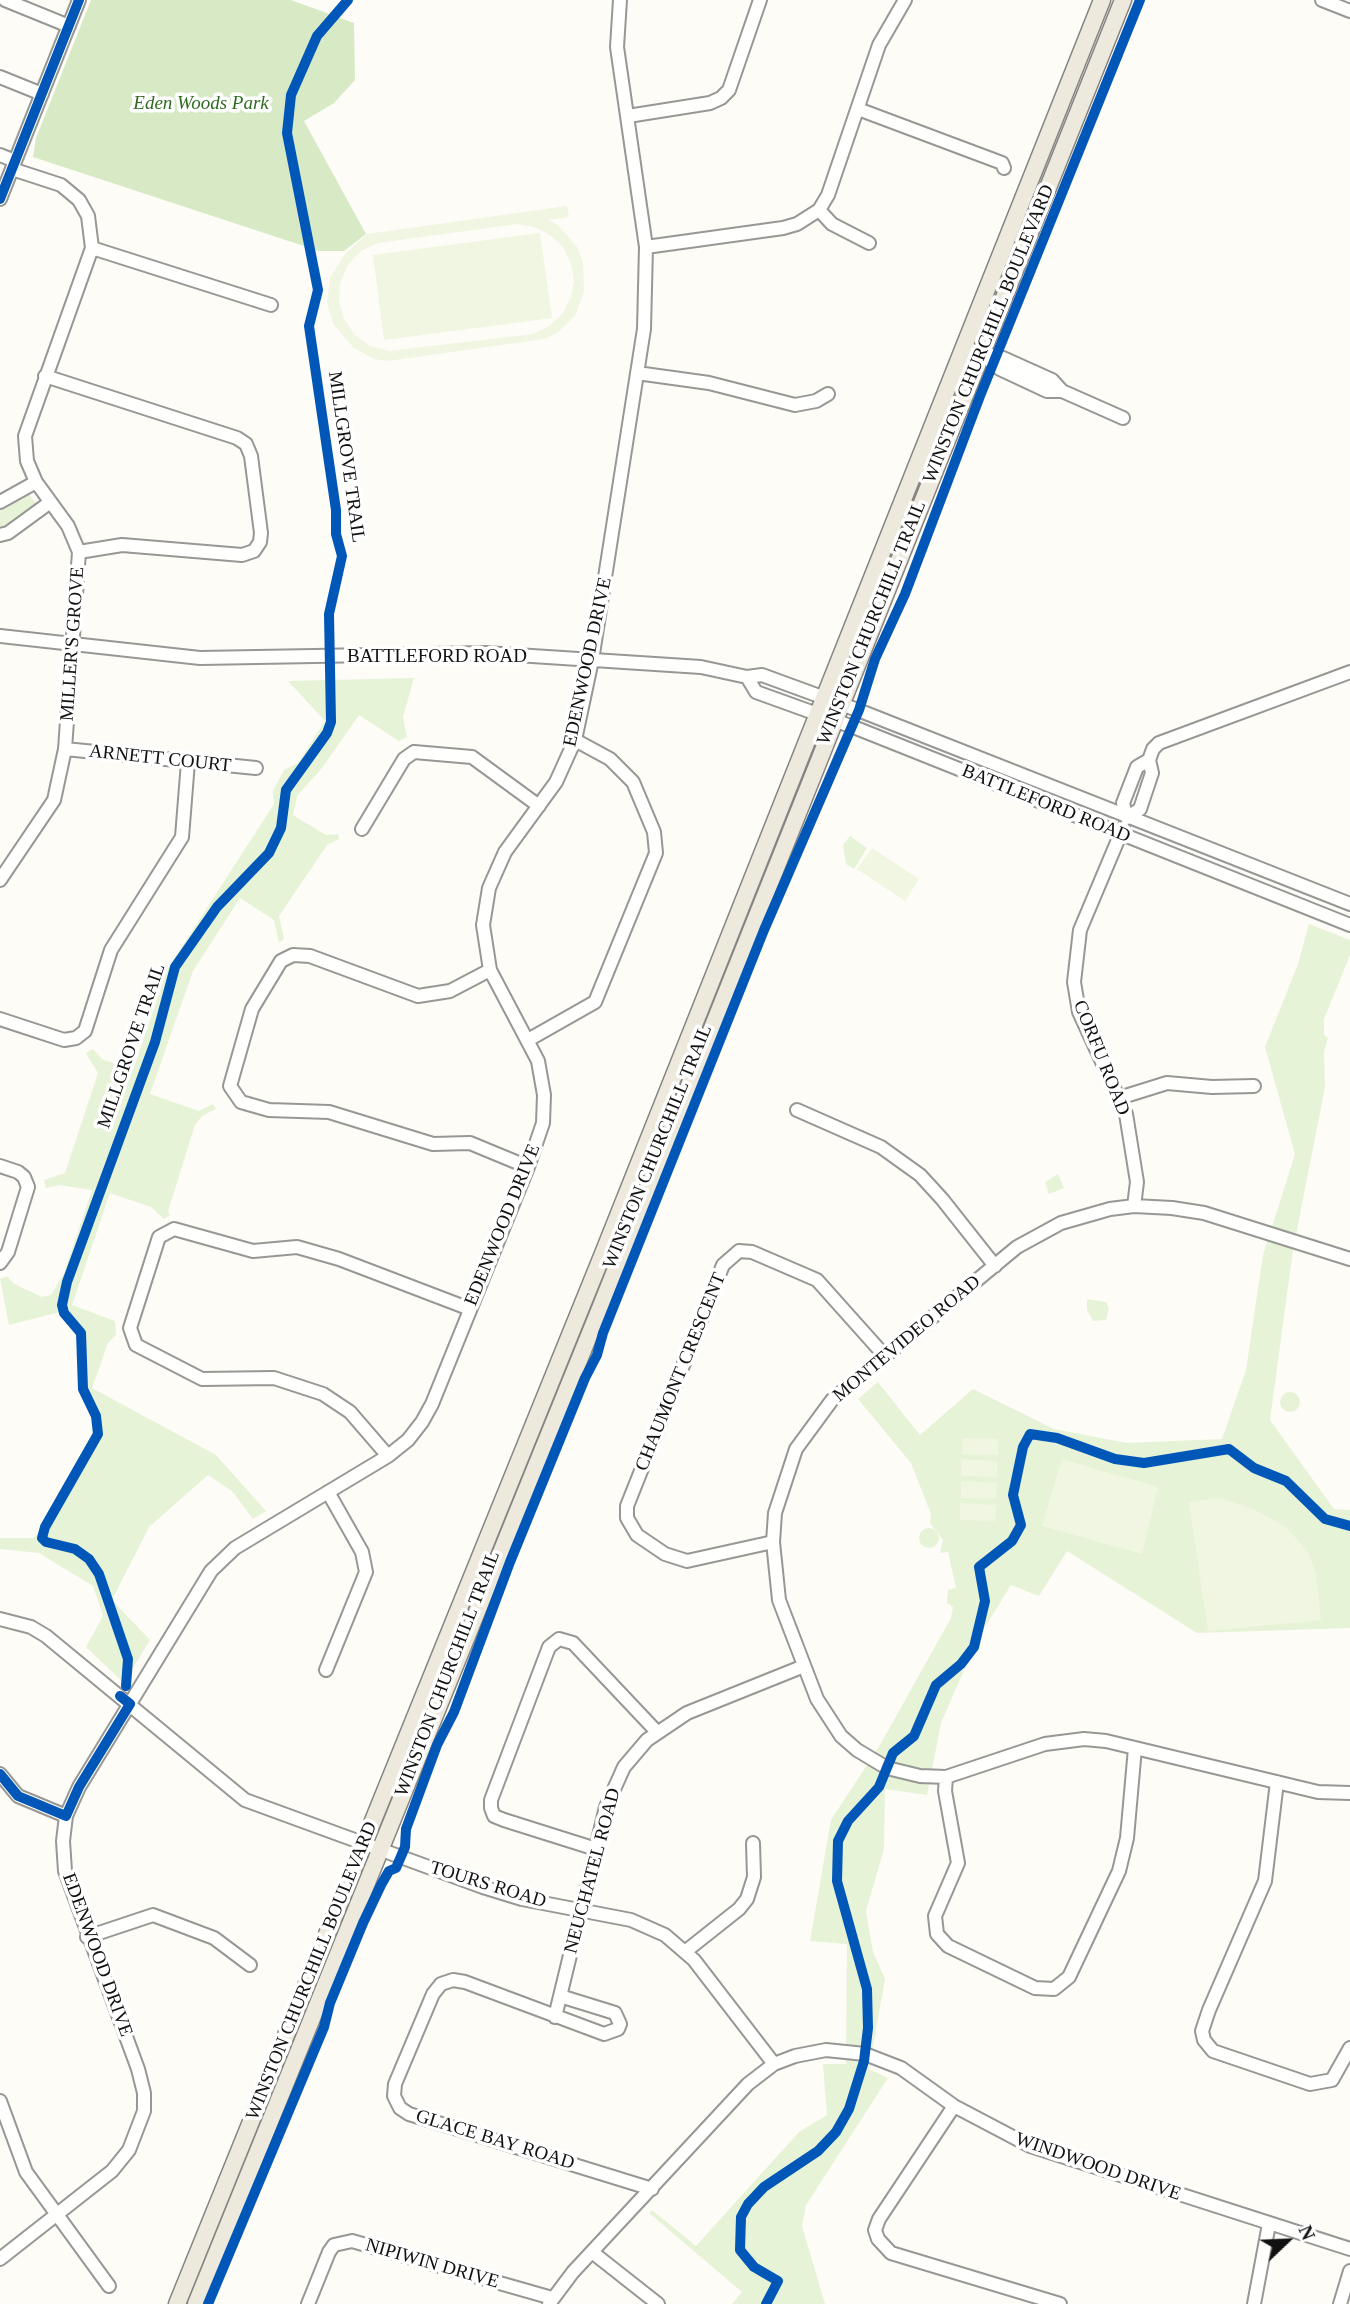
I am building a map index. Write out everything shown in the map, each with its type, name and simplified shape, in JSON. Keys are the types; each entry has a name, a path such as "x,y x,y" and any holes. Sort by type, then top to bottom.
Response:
{"main road":[{"name":"WINSTON CHURCHILL BOULEVARD","path":"177,2304 818,714 1102,0"},
{"name":"WINSTON CHURCHILL BOULEVARD","path":"196,2304 1123,0"}],"street":[{"path":"5,0 69,26"},
{"path":"0,199 79,0"},
{"name":"EDENWOOD DRIVE","path":"0,2259 111,2171 129,2150 144,2110 144,2092 138,2069 65,1871 63,1841 66,1816 79,1787 211,1571 235,1548 388,1456 408,1440 432,1404 528,1167 543,1123 544,1095 538,1061 490,970 483,925 489,888 505,852 564,767 575,740 592,660 646,313 646,247 617,47 619,0"},
{"path":"628,116 709,103 721,98 729,90 760,0"},
{"path":"646,247 783,228 797,224 819,210 828,195 879,45 905,0"},
{"path":"1322,0 1350,11"},
{"path":"0,77 41,94"},
{"path":"858,108 1002,163 1004,168"},
{"name":"MILLER'S GROVE","path":"0,156 14,165 61,185 79,200 88,216 92,248 44,376 25,436 27,461 36,482 68,526 79,552 65,750 54,800 0,880"},
{"path":"819,210 832,224 869,243"},
{"path":"92,248 271,305"},
{"path":"964,348 1003,358 1052,380 1062,391 1123,418"},
{"path":"637,373 709,383 795,405 816,401 828,394"},
{"path":"44,376 237,438 246,444 251,456 261,533 260,542 254,551 242,555 122,545 79,552"},
{"path":"0,502 36,482"},
{"path":"0,535 8,533 50,503"},
{"name":"BATTLEFORD ROAD","path":"0,636 200,658 486,653 701,667 747,677 762,675 1350,904"},
{"name":"CORFU ROAD","path":"1134,1206 1137,1182 1132,1139 1119,1098 1079,1012 1074,982 1080,930 1127,818 1123,803 1137,767 1149,760 1153,748 1159,743 1350,671"},
{"name":"BATTLEFORD ROAD","path":"747,677 756,692 835,720 1350,925"},
{"path":"528,1040 595,1002 657,844 633,782 610,759 575,740"},
{"name":"ARNETT COURT","path":"65,750 256,768"},
{"path":"362,829 404,759 414,752 472,757 539,806"},
{"path":"0,1019 64,1040 76,1038 85,1031 111,950 182,836 188,762"},
{"path":"490,970 450,992 418,996 310,956 293,955 281,961 252,1009 230,1086 241,1102 269,1110 329,1111 433,1144 470,1143 528,1167"},
{"path":"1119,1098 1167,1083 1212,1087 1254,1086"},
{"path":"797,1110 881,1147 920,1175 995,1266"},
{"path":"0,1166 18,1172 24,1177 28,1187 8,1252 0,1263"},
{"name":"MONTEVIDEO ROAD","path":"1350,1259 1204,1213 1134,1206 1110,1209 1061,1223 1017,1247 832,1400 796,1449 779,1499 773,1542 779,1600 827,1717 857,1750 887,1768 920,1776 946,1777 1059,1740 1107,1741 1318,1792 1350,1793"},
{"path":"388,1456 350,1412 323,1394 274,1378 202,1378 136,1345 130,1328 159,1237 174,1229 253,1251 297,1247 339,1259 470,1309"},
{"name":"CHAUMONT CRESCENT","path":"773,1542 687,1561 665,1554 637,1535 627,1518 627,1506 723,1265 738,1251 752,1252 817,1280 884,1355"},
{"path":"326,1670 366,1572 362,1552 328,1492"},
{"name":"TOURS ROAD","path":"0,1619 31,1628 46,1636 203,1768 246,1800 509,1895 647,1925 685,1951 774,2064"},
{"path":"596,1849 504,1820 494,1816 491,1808 491,1800 553,1642 559,1639 573,1643 657,1732"},
{"name":"NEUCHATEL ROAD","path":"555,2017 614,1785 635,1752 657,1732 687,1713 804,1666"},
{"path":"946,1777 945,1791 958,1863 935,1916 937,1934 948,1946 1035,1988 1055,1989 1069,1977 1119,1871 1127,1838 1135,1748"},
{"path":"0,1774 18,1796 66,1816"},
{"path":"1277,1782 1265,1881 1209,2010 1202,2031 1204,2040 1213,2051 1310,2084 1332,2080 1350,2048"},
{"path":"685,1951 739,1909 747,1899 754,1877 753,1843"},
{"path":"88,1937 153,1914 214,1938 250,1965"},
{"name":"GLACE BAY ROAD","path":"561,1996 610,2010 615,2013 620,2024 618,2029 604,2034 465,1982 453,1980 441,1984 433,1994 395,2084 394,2096 400,2108 409,2114 652,2189"},
{"name":"WINDWOOD DRIVE","path":"550,2301 748,2084 774,2064 814,2051 838,2049 864,2053 901,2068 954,2106 1030,2146 1350,2249"},
{"path":"0,2101 26,2172 59,2213 109,2286"},
{"path":"954,2106 879,2219 875,2230 878,2239 891,2253 1060,2304"},
{"path":"1254,2304 1269,2224"},
{"name":"NIPIWIN DRIVE","path":"308,2304 329,2252 334,2245 352,2241 550,2301"},
{"path":"592,2252 658,2304"},
{"path":"1340,2304 1350,2271"}],"green space":[{"name":"Eden Woods Park","path":"91,0 291,0 354,23 355,80 334,103 304,121 366,234 344,251 319,251 33,157 36,138"},
{"path":"567,206 569,217 548,220 558,225 577,247 583,263 584,291 575,316 557,333 544,339 388,361 374,359 354,348 334,325 327,303 330,278 345,254 367,234","holes":["517,224 534,227 550,235 563,247 571,263 574,281 571,298 562,314 549,326 533,334 389,351 370,346 355,335 344,319 339,301 340,283 348,265 361,251 378,243"]},
{"path":"540,233 552,318 384,340 373,255"},
{"path":"28,493 36,504 0,529 0,508"},
{"path":"414,678 403,717 407,737 399,741 359,715 322,768 297,796 293,815 326,835 338,834 339,839 327,845 279,916 284,939 279,943 274,920 240,898 193,971 150,1094 199,1111 213,1104 216,1109 202,1116 195,1125 168,1211 170,1215 164,1219 151,1207 110,1193 72,1305 115,1321 116,1335 108,1343 92,1388 216,1455 266,1511 253,1519 232,1491 208,1475 149,1527 112,1600 150,1640 124,1683 86,1647 103,1616 93,1586 39,1553 0,1549 0,1538 33,1538 40,1532 94,1436 93,1418 78,1388 79,1336 60,1312 9,1325 0,1279 7,1276 14,1284 42,1297 51,1295 64,1273 92,1190 59,1185 46,1188 44,1180 65,1173 98,1073 86,1053 93,1049 102,1059 133,1070 167,970 274,804 273,791 284,770 298,763 325,721 288,681"},
{"path":"850,836 867,848 854,869 846,864 843,845"},
{"path":"872,848 919,879 905,901 857,869"},
{"path":"1309,924 1350,940 1350,955 1324,1019 1324,1035 1328,1038 1324,1052 1325,1087 1293,1250 1270,1420 1334,1509 1350,1510 1350,1628 1197,1633 1067,1551 1039,1596 1011,1585 977,1640 941,1723 927,1795 885,1789 884,1849 866,1911 873,1952 885,1979 869,2069 888,2078 806,2205 802,2226 825,2304 732,2304 742,2292 649,2213 652,2210 696,2246 799,2132 827,2115 823,2064 846,2064 847,1944 810,1941 831,1820 880,1745 951,1618 953,1607 947,1603 948,1590 956,1588 948,1552 940,1553 943,1540 930,1523 931,1514 911,1463 858,1399 878,1382 920,1435 973,1389 1054,1429 1127,1443 1222,1439 1246,1370 1263,1255 1295,1154 1265,1047 1298,964"},
{"path":"1058,1174 1064,1188 1049,1194 1045,1182"},
{"path":"1087,1299 1106,1302 1109,1309 1106,1320 1093,1321 1087,1310"},
{"path":"1290,1392 1297,1395 1300,1402 1297,1409 1290,1412 1283,1409 1280,1402 1283,1395"},
{"path":"963,1438 998,1439 998,1455 962,1454"},
{"path":"962,1459 997,1461 997,1477 961,1476"},
{"path":"1062,1459 1158,1487 1142,1554 1042,1526"},
{"path":"961,1481 997,1483 996,1499 961,1498"},
{"path":"1219,1498 1253,1509 1287,1528 1309,1553 1316,1575 1321,1620 1208,1631 1189,1502"},
{"path":"960,1503 996,1505 995,1521 960,1520"},
{"path":"929,1528 936,1531 939,1538 936,1545 929,1548 922,1545 919,1538 922,1531"}],"cycle path":[{"path":"0,199 79,0"},
{"name":"MILLGROVE TRAIL","path":"126,1686 128,1659 99,1574 89,1559 75,1549 46,1542 42,1538 45,1527 98,1434 96,1416 83,1389 81,1333 64,1313 62,1305 67,1282 155,1042 175,967 217,907 269,853 281,828 286,790 327,733 331,722 329,614 342,556 336,534 336,510 309,326 318,290 287,133 291,95 317,36 348,0"},
{"name":"WINSTON CHURCHILL TRAIL","path":"208,2304 324,2027 330,2003 363,1923 381,1885 389,1871 396,1868 405,1847 406,1829 437,1745 454,1712 510,1562 585,1378 597,1355 603,1333 764,930 859,710 875,659 905,594 980,396 1140,0"},
{"path":"766,2304 778,2281 754,2267 740,2250 741,2217 748,2204 764,2187 818,2151 836,2132 849,2109 864,2061 868,2028 867,1989 837,1881 838,1841 848,1821 879,1787 893,1753 914,1736 936,1685 961,1664 974,1647 985,1601 979,1567 1012,1541 1021,1525 1013,1495 1023,1447 1030,1434 1057,1438 1115,1459 1144,1463 1229,1449 1254,1468 1286,1481 1325,1519 1350,1526"},
{"path":"0,1774 18,1796 66,1816 79,1787 130,1704 120,1696"}]}
